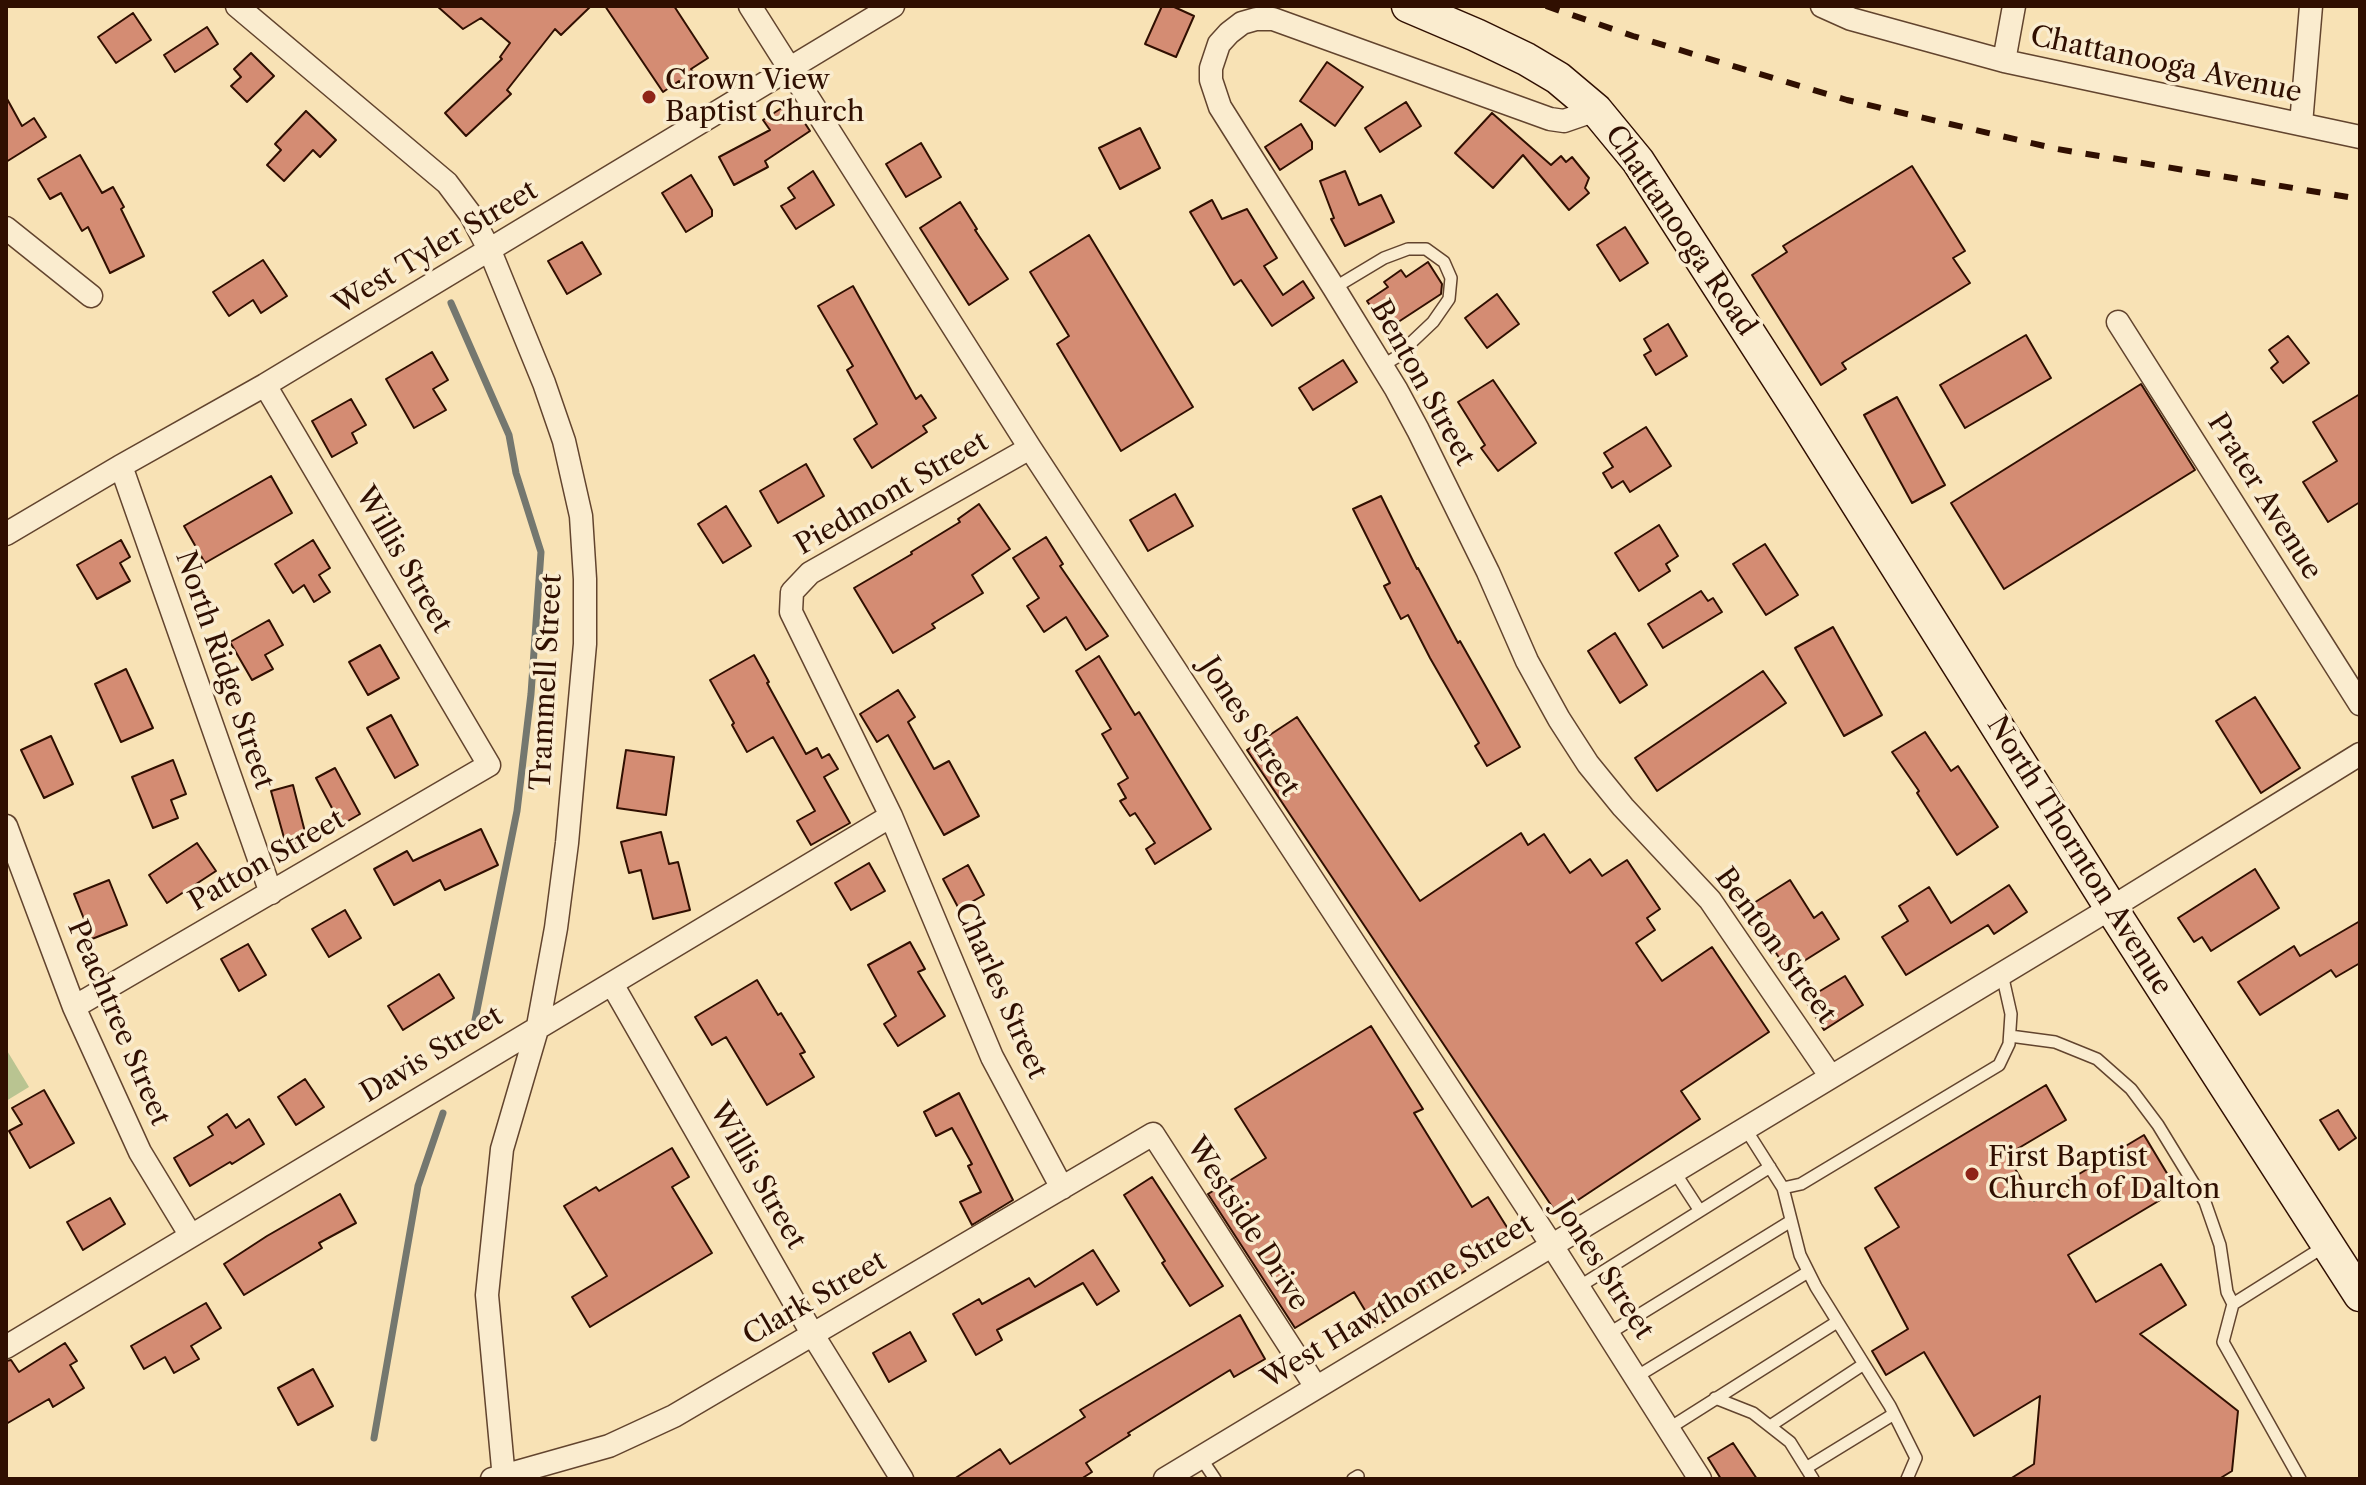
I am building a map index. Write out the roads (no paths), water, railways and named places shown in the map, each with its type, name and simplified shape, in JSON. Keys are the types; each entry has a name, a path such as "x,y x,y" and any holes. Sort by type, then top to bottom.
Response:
{"main road":[{"name":"Chattanooga Road","path":"1408,6 1526,59 1558,78 1596,110 1668,204 1801,414"},
{"name":"North Thornton Avenue","path":"1801,414 2111,908 2360,1295"}],"street":[{"name":"Trammell Street","path":"237,6 447,183 471,215 490,251 544,383 564,441 581,516 585,644 567,843 556,928 538,1026 502,1149 487,1295 499,1478"},
{"name":"Jones Street","path":"750,6 1030,448 1551,1244 1700,1479"},
{"name":"West Tyler Street","path":"6,534 265,385 893,6"},
{"name":"Chattanooga Avenue","path":"1822,6 1851,19 2004,61 2360,137"},
{"path":"2004,61 2014,6"},
{"path":"2301,124 2311,6"},
{"name":"Benton Street","path":"1596,110 1564,121 1550,119 1273,19 1242,23 1229,33 1219,44 1211,68 1211,80 1220,107 1382,366 1418,430 1481,557 1527,661 1566,730 1588,764 1623,807 1710,900 1831,1077"},
{"path":"6,228 91,296"},
{"name":"Prater Avenue","path":"2118,322 2360,704"},
{"name":"Willis Street","path":"265,385 489,765"},
{"name":"Piedmont Street","path":"891,816 791,612 792,592 810,573 1030,448"},
{"name":"North Ridge Street","path":"121,466 271,893"},
{"name":"West Hawthorne Street","path":"1165,1479 2111,908 2360,754"},
{"name":"Patton Street","path":"74,1007 489,765"},
{"name":"Davis Street","path":"6,1347 891,816"},
{"name":"Charles Street","path":"891,816 992,1057 1062,1188"},
{"name":"Peachtree Street","path":"6,826 11,854 74,1007 140,1152 191,1236"},
{"name":"Willis Street","path":"612,984 892,1474"},
{"name":"Clark Street","path":"499,1478 609,1446 674,1416 1153,1134"},
{"name":"Westside Drive","path":"1153,1134 1316,1387"}],"lane":[{"path":"1334,288 1384,258 1408,249 1426,249 1444,262 1451,278 1449,299 1433,322 1395,358 1382,366"},
{"path":"1783,1188 1801,1184 1999,1065 2009,1044 2011,1014 2002,974"},
{"path":"2010,1036 2055,1042 2097,1059 2131,1089 2158,1125 2205,1202 2220,1245 2227,1292 2233,1304 2223,1342 2300,1479"},
{"path":"1745,1128 1783,1188 1800,1255 1808,1272 1894,1414 1916,1458 1907,1479"},
{"path":"1577,1288 1770,1167"},
{"path":"1674,1171 1700,1211"},
{"path":"1607,1335 1791,1221"},
{"path":"2233,1304 2328,1245"},
{"path":"1636,1377 1808,1272"},
{"path":"1668,1429 1837,1322"},
{"path":"1770,1426 1864,1364"},
{"path":"1715,1398 1753,1413 1770,1426 1790,1442 1810,1474 1894,1414"},
{"path":"1201,1458 1215,1479"}],"waterway":[{"path":"451,303 509,435 516,473 541,552 531,694 517,811 474,1025"},
{"path":"374,1438 418,1186 443,1113"}],"railway":[{"path":"1546,6 1633,36 1847,100 2057,149 2360,199"}],"place":[{"name":"Crown View Baptist Church","path":"649,97"},
{"name":"First Baptist Church of Dalton","path":"1972,1174"}]}
